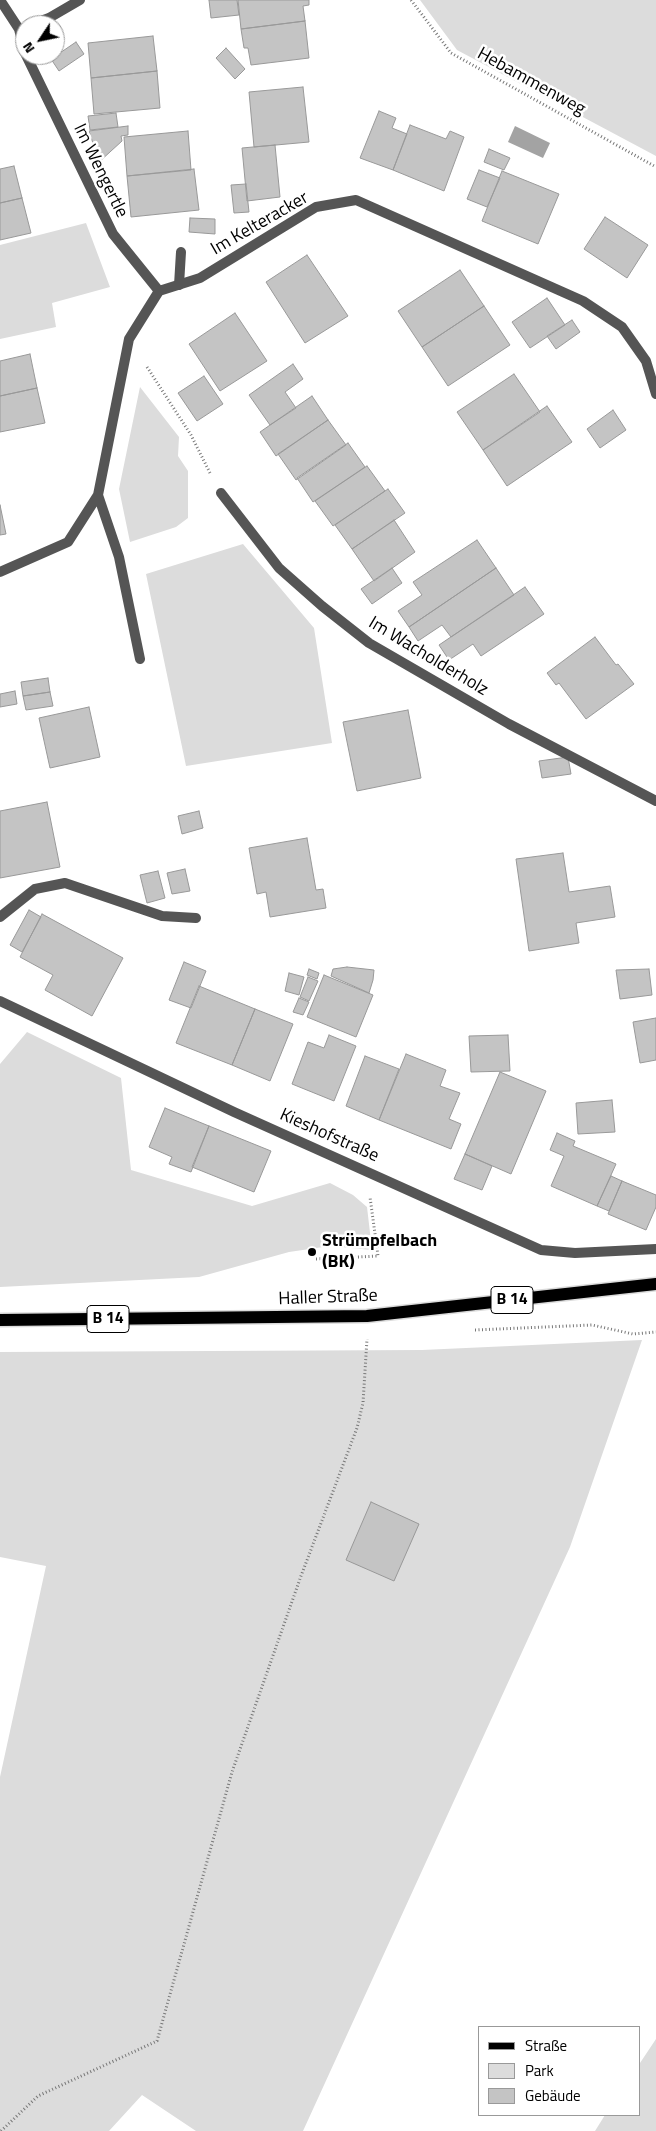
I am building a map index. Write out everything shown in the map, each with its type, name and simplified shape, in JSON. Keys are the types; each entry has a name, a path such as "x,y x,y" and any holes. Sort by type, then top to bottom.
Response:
{"main road":[{"name":"Haller Straße","path":"0,1320 367,1316 656,1284"}],"street":[{"name":"Im Wengertle","path":"0,0 15,19"},
{"path":"55,15 80,0"},
{"name":"Im Wengertle","path":"31,65 113,234 159,291"},
{"name":"Im Kelteracker","path":"159,291 200,278 316,207 356,200 583,301 622,327 646,360 656,394"},
{"path":"179,285 181,252"},
{"path":"0,572 68,542 98,496 129,339 159,291"},
{"name":"Im Wacholderholz","path":"221,493 279,568 322,606 369,643 509,724 656,800"},
{"path":"98,496 118,557 140,659"},
{"path":"0,917 35,889 65,883 162,916 196,918"},
{"name":"Kieshofstraße","path":"0,1002 234,1112 541,1250 575,1253 656,1249"}],"path":[{"name":"Hebammenweg","path":"410,0 451,54 656,167"},
{"path":"129,339 190,436 221,493"},
{"path":"316,1259 378,1256 375,1231"},
{"path":"1,2131 38,2096 157,2041 232,1772 301,1576 358,1428 363,1403 367,1316"}],"green space":[{"path":"420,0 656,0 656,156 457,50"},
{"path":"86,223 110,287 52,303 56,327 0,339 0,245"},
{"path":"140,387 179,437 178,456 188,471 188,518 176,527 130,542 119,489"},
{"path":"243,544 314,628 332,743 186,766 146,574"},
{"path":"27,1032 121,1078 131,1170 252,1206 330,1183 353,1195 367,1207 372,1250 330,1246 289,1252 199,1277 0,1287 0,1064"},
{"path":"642,1340 570,1547 303,2131 196,2131 142,2095 109,2131 0,2131 0,1777 46,1566 0,1557 0,1352 422,1350"},
{"path":"656,2039 656,2131 595,2131 604,2116 641,2116 641,2062"}],"shaded area":[{"path":"515,126 550,143 543,158 508,142"}],"building":[{"path":"209,0 237,0 239,15 211,18"},
{"path":"238,0 309,0 309,5 303,6 305,21 241,29"},
{"path":"305,21 309,58 251,65 248,48 244,48 241,29"},
{"path":"153,36 157,71 91,78 88,43"},
{"path":"76,42 84,54 59,71 55,65 65,65 65,49"},
{"path":"226,48 245,69 235,79 216,58"},
{"path":"157,71 160,108 94,114 91,78"},
{"path":"303,87 309,142 254,147 249,92"},
{"path":"379,111 396,118 392,128 407,134 393,170 360,158"},
{"path":"116,113 118,127 90,130 88,116"},
{"path":"410,125 446,139 450,131 464,137 444,191 393,170"},
{"path":"128,126 128,135 121,136 122,141 99,162 89,131"},
{"path":"188,131 191,170 127,176 124,137"},
{"path":"275,145 280,197 247,201 242,148"},
{"path":"489,149 510,158 504,170 484,162"},
{"path":"14,166 22,198 0,203 0,169"},
{"path":"194,169 199,210 131,217 127,176"},
{"path":"479,170 500,178 487,207 467,199"},
{"path":"502,171 559,194 538,244 482,221"},
{"path":"246,184 249,212 234,213 231,185"},
{"path":"22,198 31,233 0,240 0,203"},
{"path":"605,217 648,245 627,278 584,249"},
{"path":"190,218 215,219 215,234 189,232"},
{"path":"307,255 348,316 305,343 266,282"},
{"path":"460,270 484,306 422,347 398,311"},
{"path":"547,298 565,325 530,348 512,322"},
{"path":"484,306 510,345 448,386 422,347"},
{"path":"235,313 267,361 220,391 189,344"},
{"path":"572,320 580,332 556,349 547,336"},
{"path":"30,354 37,388 0,396 0,361"},
{"path":"293,364 303,379 285,392 296,408 270,425 249,395"},
{"path":"514,374 540,412 483,450 457,412"},
{"path":"204,376 223,404 197,421 178,393"},
{"path":"37,388 45,423 0,432 0,396"},
{"path":"312,396 328,420 276,456 260,432"},
{"path":"547,406 572,442 507,486 483,450"},
{"path":"613,410 626,430 600,448 587,429"},
{"path":"328,420 346,445 296,480 278,454"},
{"path":"348,443 365,467 313,502 297,478"},
{"path":"367,466 385,491 333,526 315,501"},
{"path":"388,489 405,513 352,549 335,525"},
{"path":"0,505 6,534 0,535"},
{"path":"394,520 415,552 374,581 352,549"},
{"path":"477,540 496,568 409,627 398,611 422,595 413,582"},
{"path":"392,568 402,583 372,604 361,589"},
{"path":"496,568 514,595 451,637 442,625 418,641 409,627"},
{"path":"525,587 544,614 481,656 473,644 449,660 439,645"},
{"path":"595,637 616,665 618,664 634,684 586,719 559,683 556,685 547,673"},
{"path":"48,678 50,692 23,696 21,682"},
{"path":"15,691 17,704 0,707 0,694"},
{"path":"50,692 53,706 26,710 23,696"},
{"path":"89,707 100,757 50,768 39,718"},
{"path":"408,710 421,778 357,791 343,722"},
{"path":"568,757 571,774 542,778 539,761"},
{"path":"47,802 60,867 0,878 0,811"},
{"path":"199,811 203,828 182,834 178,816"},
{"path":"307,838 316,890 323,889 326,908 270,917 266,892 257,894 249,848"},
{"path":"563,853 569,892 610,886 615,917 576,923 579,943 529,951 516,859"},
{"path":"185,869 190,891 172,894 167,873"},
{"path":"158,871 165,898 147,903 140,875"},
{"path":"29,910 41,917 22,952 10,945"},
{"path":"42,914 123,958 92,1016 45,990 53,975 20,957"},
{"path":"184,962 206,971 191,1008 169,1000"},
{"path":"347,967 374,970 369,993 331,976 333,969"},
{"path":"309,969 319,973 317,979 307,975"},
{"path":"649,969 652,995 620,999 616,970"},
{"path":"289,973 304,977 299,995 285,991"},
{"path":"324,975 373,995 356,1037 307,1017"},
{"path":"308,977 318,981 309,1001 300,997"},
{"path":"199,986 255,1009 232,1065 176,1043"},
{"path":"299,998 309,1002 303,1015 293,1012"},
{"path":"255,1009 293,1024 270,1081 232,1065"},
{"path":"656,1018 656,1060 640,1063 633,1022"},
{"path":"329,1035 356,1046 334,1101 292,1084 308,1042 324,1048"},
{"path":"508,1035 510,1071 471,1072 469,1036"},
{"path":"406,1054 446,1070 440,1086 460,1093 449,1119 461,1124 451,1149 379,1120"},
{"path":"365,1056 399,1069 379,1120 346,1106"},
{"path":"500,1072 546,1091 511,1174 465,1154"},
{"path":"612,1100 615,1132 578,1134 576,1103"},
{"path":"165,1108 209,1126 191,1172 169,1164 172,1157 149,1147"},
{"path":"209,1126 271,1151 254,1192 192,1167"},
{"path":"557,1133 575,1141 573,1146 616,1164 597,1206 551,1186 564,1156 550,1150"},
{"path":"465,1154 492,1166 482,1190 454,1179"},
{"path":"611,1176 622,1181 609,1211 597,1206"},
{"path":"622,1181 656,1195 656,1207 646,1230 608,1214"},
{"path":"371,1502 419,1524 394,1581 346,1560"}],"place":[{"name":"Strümpfelbach (BK)","path":"312,1252"}]}
